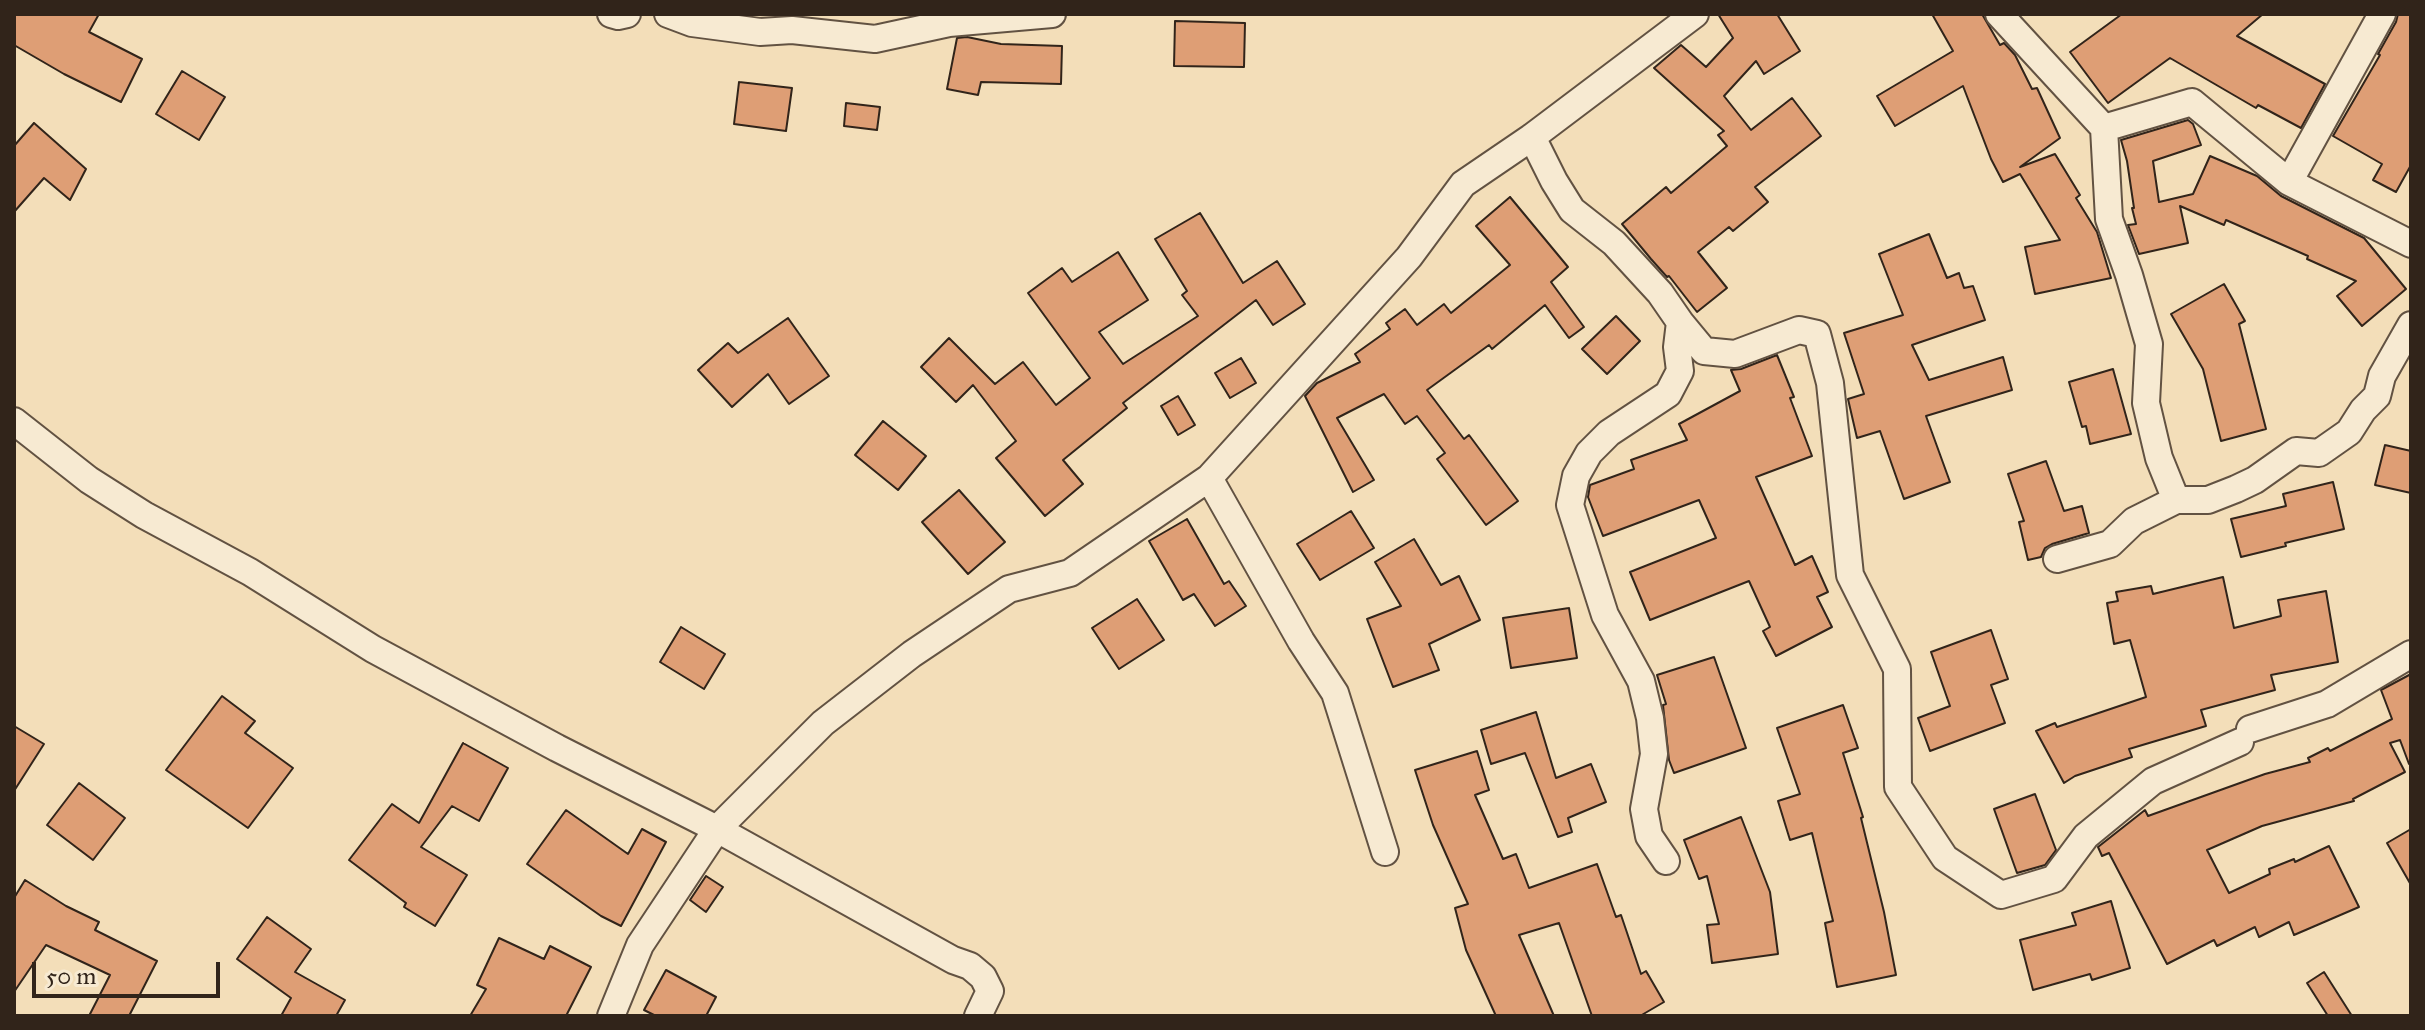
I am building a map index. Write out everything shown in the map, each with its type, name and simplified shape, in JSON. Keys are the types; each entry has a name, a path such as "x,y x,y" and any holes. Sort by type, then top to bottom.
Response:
{"street":[{"path":"611,14 627,14"},
{"path":"668,14 692,23 760,32 792,30 875,39 949,23 1052,14"},
{"path":"611,1016 640,945 717,829 823,723 912,654 1009,589 1070,573 1209,478 1409,257 1463,184 1532,137 1695,14"},
{"path":"1999,14 2104,128 2109,219 2149,344 2146,403 2159,458 2176,500"},
{"path":"2289,182 2382,14"},
{"path":"2104,128 2192,102 2289,182 2411,244"},
{"path":"1532,137 1572,210 1614,243 1660,293 1704,351 1735,354 1799,330 1817,334 1830,383 1850,575 1897,669 1898,787 1945,858 2001,895 2054,879 2086,836 2153,781 2245,736 2327,704 2411,654"},
{"path":"1666,861 1649,836 1644,809 1654,754 1641,681 1605,615 1570,505 1576,476 1589,453 1609,433 1668,394 1680,371 1677,347 1680,322"},
{"path":"2057,559 2110,544 2134,521 2176,500 2208,500 2255,480 2296,451 2319,453 2349,432 2363,410 2377,396 2382,376 2411,325"},
{"path":"14,421 89,480 144,515 250,572 373,649 557,748 717,829 953,960 970,966 983,977 990,991 978,1016"},
{"path":"1209,478 1301,641 1335,693 1385,852"}],"building":[{"path":"14,14 99,14 89,32 142,59 121,102 14,45"},
{"path":"1718,14 1777,14 1800,51 1764,74 1756,61 1724,96 1751,130 1792,98 1821,136 1755,187 1768,202 1733,231 1729,227 1698,252 1727,288 1697,312 1622,224 1666,187 1671,193 1727,146 1718,135 1724,131 1654,68 1681,45 1706,67 1733,38"},
{"path":"1932,14 1982,14 2000,45 2004,43 2015,55 2032,89 2037,88 2060,138 2020,167 2055,154 2080,195 2076,198 2097,232 2111,278 2035,294 2025,247 2060,240 2020,174 2003,182 1963,86 1895,126 1877,96 1953,51"},
{"path":"2122,14 2263,14 2237,36 2325,84 2301,128 2258,105 2256,108 2170,58 2108,103 2070,52"},
{"path":"2398,14 2411,14 2411,165 2396,192 2373,180 2382,164 2333,136 2380,55"},
{"path":"1175,21 1245,23 1244,67 1174,66"},
{"path":"957,38 1001,44 1062,46 1061,84 981,82 978,95 947,89"},
{"path":"182,71 225,97 199,140 156,114"},
{"path":"739,82 792,88 786,131 734,124"},
{"path":"846,103 880,107 877,130 844,126"},
{"path":"2188,120 2193,124 2201,145 2153,161 2159,202 2193,194 2210,156 2257,176 2281,196 2364,238 2406,289 2362,326 2337,296 2356,281 2226,220 2224,225 2180,206 2188,243 2139,254 2128,225 2136,224 2121,140"},
{"path":"34,123 86,169 70,200 44,178 14,212 14,146"},
{"path":"1510,197 1568,267 1551,282 1584,327 1569,338 1545,305 1492,349 1489,345 1427,390 1464,439 1469,435 1518,501 1486,525 1437,459 1445,453 1417,416 1405,424 1384,394 1337,418 1374,480 1353,492 1305,396 1317,383 1360,362 1355,354 1390,329 1386,323 1405,309 1417,325 1444,304 1451,313 1510,265 1476,226"},
{"path":"1200,213 1243,283 1277,261 1305,304 1273,325 1256,300 1123,403 1127,408 1063,460 1083,484 1045,516 996,458 1016,441 973,385 956,402 921,367 949,338 995,384 1023,362 1056,405 1090,378 1028,293 1062,268 1072,282 1118,252 1148,300 1099,332 1123,364 1198,316 1182,295 1187,291 1155,239"},
{"path":"1929,234 1947,278 1959,273 1964,288 1973,286 1985,320 1912,345 1929,380 2003,357 2012,390 1926,416 1950,482 1904,499 1880,431 1857,438 1848,399 1864,394 1844,333 1903,315 1879,254"},
{"path":"2224,284 2245,321 2239,324 2266,429 2221,441 2203,369 2171,314"},
{"path":"1616,316 1640,341 1607,374 1582,349"},
{"path":"788,318 829,376 789,404 768,374 732,407 698,370 728,343 738,353"},
{"path":"1777,355 1812,456 1756,477 1795,565 1812,556 1828,592 1817,597 1832,627 1776,656 1763,631 1770,627 1749,581 1650,620 1630,572 1716,538 1699,500 1603,536 1588,497 1590,485 1634,469 1631,460 1687,440 1679,424 1740,391 1731,370"},
{"path":"1241,358 1256,383 1230,398 1215,373"},
{"path":"2113,369 2131,434 2090,444 2069,382"},
{"path":"1178,396 1195,425 1178,435 1161,406"},
{"path":"883,421 926,456 898,490 855,455"},
{"path":"2385,445 2411,451 2411,493 2375,485"},
{"path":"2046,461 2064,511 2082,506 2089,533 2052,544 2045,548 2041,557 2028,560 2019,522 2024,521 2008,474"},
{"path":"2333,482 2344,529 2241,557 2231,519 2286,506 2283,494"},
{"path":"959,490 1005,542 968,574 922,522"},
{"path":"1351,511 1374,548 1320,580 1297,544"},
{"path":"1187,519 1224,584 1229,581 1246,606 1215,626 1194,594 1183,600 1149,541"},
{"path":"1414,539 1441,585 1459,576 1480,620 1429,644 1439,670 1393,687 1367,619 1401,606 1375,562"},
{"path":"2223,577 2234,628 2281,616 2278,600 2326,591 2338,662 2271,675 2275,690 2201,710 2206,726 2129,749 2132,757 2075,776 2064,783 2036,731 2146,697 2130,640 2114,644 2107,603 2118,601 2116,592 2151,586 2153,594"},
{"path":"1137,599 1164,640 1119,669 1092,628"},
{"path":"1569,608 1577,658 1511,668 1503,618"},
{"path":"681,627 725,654 704,689 660,662"},
{"path":"1991,630 2008,679 1991,685 2005,723 1930,751 1918,718 1950,706 1931,652"},
{"path":"1714,657 1746,748 1674,773 1669,760 1663,705 1666,704 1657,675"},
{"path":"2411,674 2411,764 2400,740 2390,743 2405,772 2354,801 2262,826 2207,850 2229,893 2270,874 2269,869 2294,859 2295,862 2329,846 2359,907 2294,935 2289,922 2259,937 2255,927 2217,946 2214,940 2167,964 2109,853 2102,856 2098,847 2145,810 2148,816 2265,774 2310,762 2308,758 2328,748 2330,751 2392,719 2381,690"},
{"path":"222,696 255,721 245,733 293,768 248,828 166,770"},
{"path":"1843,705 1858,748 1843,753 1863,817 1896,975 1837,987 1825,923 1833,921 1812,833 1790,840 1778,801 1800,794 1777,728"},
{"path":"1536,712 1556,778 1591,764 1606,802 1568,818 1572,832 1558,837 1525,753 1491,764 1481,730"},
{"path":"14,726 44,744 14,791"},
{"path":"463,743 508,768 479,821 452,806 421,847 467,875 435,926 404,907 406,903 349,860 392,804 419,823"},
{"path":"1477,751 1489,790 1475,795 1503,859 1516,854 1529,888 1597,864 1616,917 1621,915 1641,974 1646,971 1664,1002 1640,1016 1592,1016 1559,923 1519,935 1554,1016 1496,1016 1466,950 1455,908 1468,904 1433,825 1415,770"},
{"path":"79,783 125,818 93,860 47,825"},
{"path":"2035,794 2056,850 2045,865 2017,873 1994,809"},
{"path":"566,810 628,854 642,829 666,842 621,926 601,916 527,864"},
{"path":"1741,817 1770,892 1778,954 1712,963 1707,925 1719,924 1707,876 1699,879 1684,840"},
{"path":"2411,829 2411,885 2387,843"},
{"path":"706,876 723,887 706,912 690,900"},
{"path":"25,880 99,922 95,930 157,961 129,1016 89,1016 110,975 46,945 14,992 14,898"},
{"path":"2111,901 2130,968 2092,980 2090,974 2033,990 2020,940 2076,925 2072,913"},
{"path":"267,917 311,949 295,972 345,1000 336,1016 281,1016 291,998 237,959"},
{"path":"499,938 544,959 550,946 591,967 566,1016 470,1016 486,989 477,985"},
{"path":"666,970 716,997 706,1016 656,1016 644,1010"},
{"path":"2324,972 2352,1016 2328,1016 2307,983"}]}
